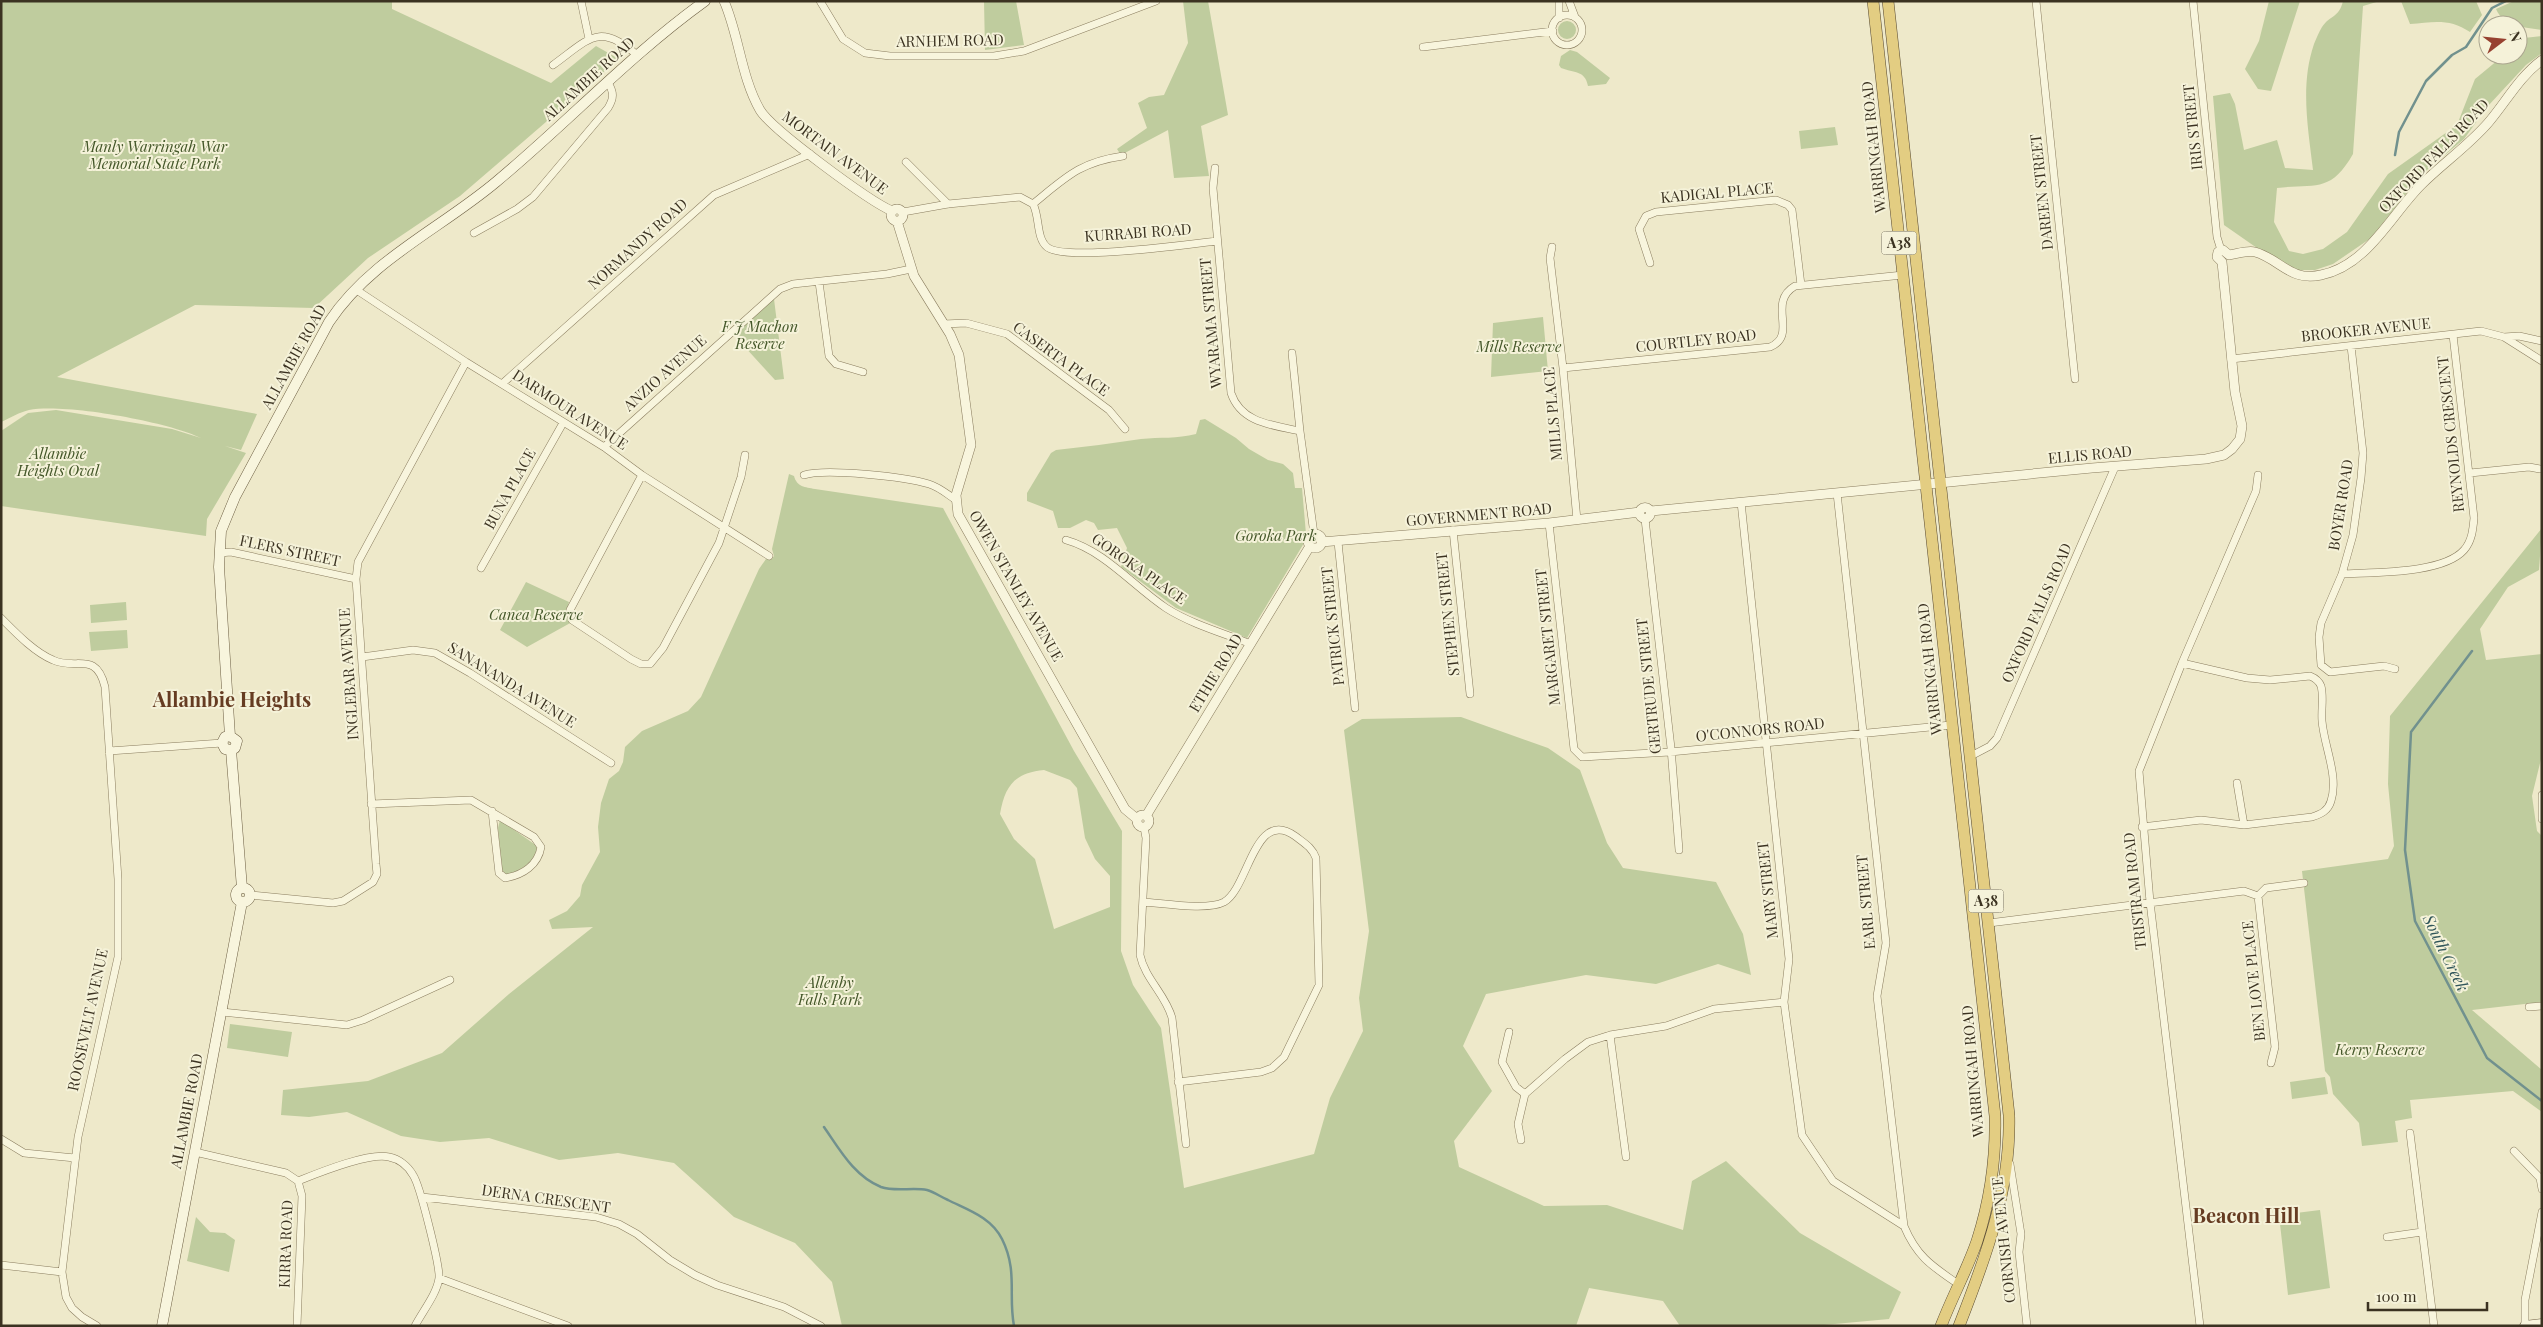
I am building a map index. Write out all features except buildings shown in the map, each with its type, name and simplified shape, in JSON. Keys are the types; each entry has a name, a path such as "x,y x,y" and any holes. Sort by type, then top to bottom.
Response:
{"highway":[{"name":"WARRINGAH ROAD","path":"1873,1 1951,725 1992,1081 1995,1130 1993,1170 1982,1222 1976,1242 1941,1326"},
{"name":"WARRINGAH ROAD","path":"1888,1 1969,757 2006,1081 2008,1151 2004,1186 1996,1226 1959,1326"}],"main road":[{"name":"ALLAMBIE ROAD","path":"162,1326 242,902 248,901 231,750 235,748 237,741 226,739 219,553 221,531 235,497 329,322 355,289 379,266 492,186 676,22 706,1"},
{"path":"2525,1326 2542,1324"}],"street":[{"path":"581,1 589,39"},
{"name":"MORTAIN AVENUE","path":"724,1 760,110 775,127 892,212"},
{"name":"ARNHEM ROAD","path":"820,1 843,39 865,53 890,56 994,56 1024,51 1156,1"},
{"path":"1559,1 1559,18"},
{"path":"1569,1 1582,31 1577,42 1561,44 1554,37 1552,31 1554,24 1559,18 1567,15 1575,17"},
{"name":"DAREEN STREET","path":"2036,1 2075,379"},
{"name":"IRIS STREET","path":"2193,1 2217,237 2221,250"},
{"path":"1423,47 1552,31"},
{"path":"553,65 589,39 598,36 611,37 625,45 638,56"},
{"name":"OXFORD FALLS ROAD","path":"2226,259 2255,252 2281,267 2306,276 2323,275 2346,265 2377,237 2420,186 2482,129 2522,79 2542,60"},
{"path":"474,233 517,209 533,197 608,108 612,101 613,91 608,83"},
{"name":"NORMANDY ROAD","path":"503,383 714,195 810,154"},
{"path":"956,500 970,451 959,355 944,324 911,269 898,221 892,217 892,212 898,208 903,212 948,204 1020,197 1034,204 1078,168 1098,159 1124,156"},
{"path":"906,162 948,204"},
{"name":"WYARAMA STREET","path":"1215,168 1213,188 1227,365 1234,402 1240,410 1255,420 1300,431"},
{"name":"KADIGAL PLACE","path":"1650,263 1639,229 1646,216 1656,212 1776,200 1788,205 1792,210 1801,286"},
{"name":"KURRABI ROAD","path":"1034,204 1043,242 1051,250 1102,253 1218,240"},
{"path":"898,221 903,218 903,212"},
{"name":"MILLS PLACE","path":"1552,247 1550,258 1563,368 1577,520"},
{"path":"2221,250 2226,251 2231,359"},
{"name":"ANZIO AVENUE","path":"604,447 780,289 793,284 911,269"},
{"path":"1801,286 1902,275"},
{"path":"819,282 829,356 836,364 863,372"},
{"name":"COURTLEY ROAD","path":"1563,368 1770,347 1778,344 1783,333 1782,302 1785,294 1795,286 1801,286"},
{"name":"DARMOUR AVENUE","path":"355,289 466,362 503,383 604,447 642,475 769,556"},
{"name":"CASERTA PLACE","path":"944,324 966,323 1007,334 1109,410 1125,428"},
{"name":"BROOKER AVENUE","path":"2231,359 2481,331 2504,337 2542,361"},
{"name":"REYNOLDS CRESCENT","path":"2342,574 2443,565 2457,556 2469,543 2474,518 2453,335"},
{"name":"BROOKER AVENUE","path":"2504,337 2519,336 2542,341"},
{"name":"BOYER ROAD","path":"2351,346 2363,453 2353,535 2342,574 2321,624 2319,637 2321,665 2330,672 2384,666 2395,668"},
{"path":"1292,354 1314,534"},
{"name":"ELLIS ROAD","path":"1926,485 2212,458 2227,453 2237,444 2242,426 2231,359"},
{"name":"INGLEBAR AVENUE","path":"246,892 333,903 343,900 374,882 376,874 356,580 358,562 466,362"},
{"name":"BUNA PLACE","path":"481,568 563,422"},
{"path":"642,475 570,610 572,620 579,625 631,659 641,664 650,664 662,648 724,529 741,477 745,455"},
{"name":"OXFORD FALLS ROAD","path":"1969,757 1990,746 1997,738 2115,467"},
{"path":"2470,472 2528,467 2540,469"},
{"name":"OWEN STANLEY AVENUE","path":"804,475 824,471 921,482 941,490 956,500 958,514 1114,790 1128,813 1137,819"},
{"name":"TRISTRAM ROAD","path":"2200,1326 2150,902 2142,827 2139,771 2182,663 2256,490 2258,475"},
{"name":"GOVERNMENT ROAD","path":"1322,542 1645,514 1741,502 1926,485"},
{"name":"EARL STREET","path":"1837,493 1886,943 1877,996 1904,1226 1912,1245 1926,1262 1958,1284"},
{"name":"MARY STREET","path":"1741,502 1789,955 1784,1002 1802,1134 1833,1181 1904,1226"},
{"name":"GERTRUDE STREET","path":"1645,514 1679,850"},
{"name":"MARGARET STREET","path":"1549,523 1574,749"},
{"name":"STEPHEN STREET","path":"1454,530 1470,694"},
{"path":"1314,534 1320,536 1322,542 1316,547 1310,546 1309,538 1314,534"},
{"name":"GOROKA PLACE","path":"1066,540 1084,545 1141,590 1177,614 1251,644"},
{"name":"PATRICK STREET","path":"1338,542 1355,708"},
{"name":"ETHIE ROAD","path":"1146,816 1310,546"},
{"name":"FLERS STREET","path":"219,553 231,552 356,580"},
{"name":"ROOSEVELT AVENUE","path":"1,618 53,660 63,664 76,662 92,666 102,674 118,879 118,957 75,1158 62,1272 66,1297 72,1308 97,1326"},
{"name":"SANANANDA AVENUE","path":"362,657 413,650 435,653 470,672 611,763"},
{"path":"2142,827 2200,820 2244,825 2312,817 2322,814 2332,800 2332,788 2322,722 2321,691 2320,684 2316,678 2310,676 2270,680 2247,678 2182,663"},
{"name":"O'CONNORS ROAD","path":"1574,749 1582,757 1670,752 1951,725"},
{"path":"109,751 226,739"},
{"path":"2237,783 2244,825"},
{"path":"2542,796 2542,819"},
{"path":"371,804 462,799 478,803 492,811 534,837 542,847 534,865 513,877 505,878 499,873 492,811"},
{"path":"1141,815 1146,816 1149,821 1144,827 1139,826 1137,819 1141,815"},
{"path":"1144,827 1146,838 1140,948 1142,962 1170,1010 1186,1144"},
{"path":"1143,902 1212,905 1225,902 1235,889 1264,837 1272,830 1282,830 1292,834 1311,848 1316,858 1319,985 1284,1057 1272,1068 1261,1072 1178,1082"},
{"path":"1989,923 2244,891 2258,896 2266,888 2304,883"},
{"name":"BEN LOVE PLACE","path":"2258,896 2275,1047 2271,1063"},
{"path":"222,1012 347,1025 363,1020 450,980"},
{"path":"1522,1140 1518,1124 1525,1094 1578,1049 1595,1039 1666,1026 1714,1009 1784,1002"},
{"path":"2529,1007 2542,1006"},
{"path":"1509,1032 1502,1062 1516,1087 1525,1094"},
{"path":"1610,1035 1626,1157"},
{"path":"2410,1133 2434,1326"},
{"path":"1,1139 24,1153 75,1158"},
{"name":"CORNISH AVENUE","path":"2008,1151 2021,1234 2019,1252 2027,1326"},
{"path":"2514,1151 2540,1178 2542,1189"},
{"name":"KIRRA ROAD","path":"195,1152 286,1173 298,1181 302,1196 297,1326"},
{"path":"298,1181 350,1162 388,1156 403,1163 414,1175 422,1197 439,1278 433,1295 415,1326"},
{"name":"DERNA CRESCENT","path":"422,1197 596,1217 619,1224 637,1234 670,1260 695,1274 717,1285 784,1306 821,1326"},
{"path":"2525,1326 2525,1300 2542,1212"},
{"path":"2387,1237 2422,1232"},
{"path":"1,1265 62,1272"},
{"path":"439,1278 568,1326"}],"green space":[{"name":"Manly Warringah War Memorial State Park","path":"1,1 392,1 392,9 551,83 596,46 619,59 460,196 368,258 314,308 195,305 57,377 257,414 241,450 225,446 246,453 207,519 206,536 1,506 1,431 28,413 56,410 172,429 201,438 186,432 142,420 67,409 29,410 1,422"},
{"path":"984,1 1016,1 1024,45 985,50"},
{"path":"1183,1 1208,1 1228,115 1201,126 1209,176 1174,178 1168,130 1121,155 1117,149 1147,128 1138,103 1149,97 1164,95 1188,43"},
{"path":"2269,1 2300,1 2271,91 2258,89 2245,69 2259,41"},
{"path":"2343,1 2380,1 2363,6 2353,154 2345,167 2329,181 2312,186 2277,188 2274,222 2289,251 2303,254 2323,249 2347,232 2388,174 2457,125 2475,79 2492,65 2526,65 2488,106 2464,139 2421,175 2371,238 2333,264 2315,270 2297,270 2257,248 2224,225 2213,96 2230,93 2235,104 2244,150 2277,140 2285,168 2313,170 2306,107 2307,75 2314,44 2321,29 2325,23 2337,14"},
{"path":"2401,1 2476,1 2482,15 2478,15 2478,21 2470,32 2455,25 2441,22 2410,24"},
{"path":"2514,1 2542,1 2542,30 2528,28 2528,15 2500,15 2496,9"},
{"path":"1567,21 1573,24 1576,30 1573,36 1567,39 1561,36 1558,30 1561,24"},
{"path":"2542,36 2542,53 2528,64 2528,38"},
{"path":"1570,50 1577,52 1610,78 1606,84 1588,86 1587,81 1582,75 1561,68 1559,65 1561,56"},
{"path":"1835,127 1838,145 1801,149 1799,131"},
{"name":"F J Machon Reserve","path":"774,299 784,379 775,380 734,335"},
{"name":"Mills Reserve","path":"1543,317 1548,371 1491,377 1493,323"},
{"name":"Goroka Park","path":"1205,419 1268,460 1283,464 1293,473 1295,488 1302,488 1306,534 1304,543 1247,638 1176,608 1121,567 1127,548 1117,528 1098,530 1094,523 1086,520 1070,528 1058,528 1053,511 1027,501 1027,493 1051,453 1056,450 1141,439 1189,436 1196,434 1200,420"},
{"name":"Allenby Falls Park","path":"789,474 794,476 799,484 808,488 943,508 1074,751 1122,831 1121,951 1133,985 1161,1028 1184,1188 1314,1154 1330,1098 1363,1031 1359,998 1369,931 1344,730 1362,719 1461,717 1548,748 1580,770 1607,843 1623,868 1716,882 1743,934 1751,975 1718,964 1656,984 1586,975 1486,994 1463,1046 1492,1091 1454,1141 1459,1167 1544,1206 1607,1205 1683,1230 1692,1181 1726,1161 1800,1233 1901,1292 1889,1319 1813,1326 1680,1326 1663,1301 1589,1288 1576,1326 842,1326 832,1282 795,1243 734,1217 674,1163 618,1153 559,1160 489,1138 440,1142 401,1136 347,1112 309,1117 281,1115 283,1090 368,1081 442,1053 509,994 593,927 552,929 549,920 567,911 580,896 582,885 600,852 598,827 601,803 609,779 619,771 623,762 625,747 642,731 688,711 701,697 759,569 766,559 772,559 774,556 772,549","holes":["1044,770 1070,780 1077,788 1085,838 1095,859 1110,876 1110,907 1054,929 1035,859 1014,839 1000,814 1008,789 1018,778 1025,774"]},
{"name":"Kerry Reserve","path":"2542,528 2539,570 2508,587 2480,629 2486,660 2542,654 2542,755 2532,796 2537,831 2542,836 2542,1002 2472,1010 2542,1070 2542,1112 2513,1091 2410,1100 2412,1118 2395,1121 2398,1142 2362,1146 2359,1123 2333,1094 2330,1077 2325,1071 2302,871 2388,859 2394,846 2388,784 2390,716"},
{"name":"Canea Reserve","path":"526,582 569,602 566,613 572,622 527,647 500,630"},
{"path":"126,602 127,620 91,623 90,605"},
{"path":"127,630 128,648 91,651 89,632"},
{"path":"500,820 537,846 534,857 526,865 506,875 502,870 498,828"},
{"path":"230,1024 292,1032 288,1057 227,1048"},
{"path":"2325,1077 2328,1094 2292,1099 2290,1082"},
{"path":"2320,1210 2330,1288 2288,1295 2279,1215"},
{"path":"196,1217 210,1232 225,1233 235,1240 229,1272 187,1261"}],"waterway":[{"path":"2395,155 2399,132 2426,81 2452,55 2466,47 2492,8 2506,1"},
{"name":"South Creek","path":"2472,651 2411,732 2405,850 2415,921 2487,1058 2542,1101"},
{"path":"824,1127 848,1162 871,1182 886,1188 930,1191 978,1215 992,1225 1002,1239 1010,1262 1014,1326"}],"district":[{"name":"Allambie Heights","path":"232,700"},
{"name":"Beacon Hill","path":"2246,1216"}],"park label":[{"name":"Allambie Heights Oval","path":"58,462"}]}
